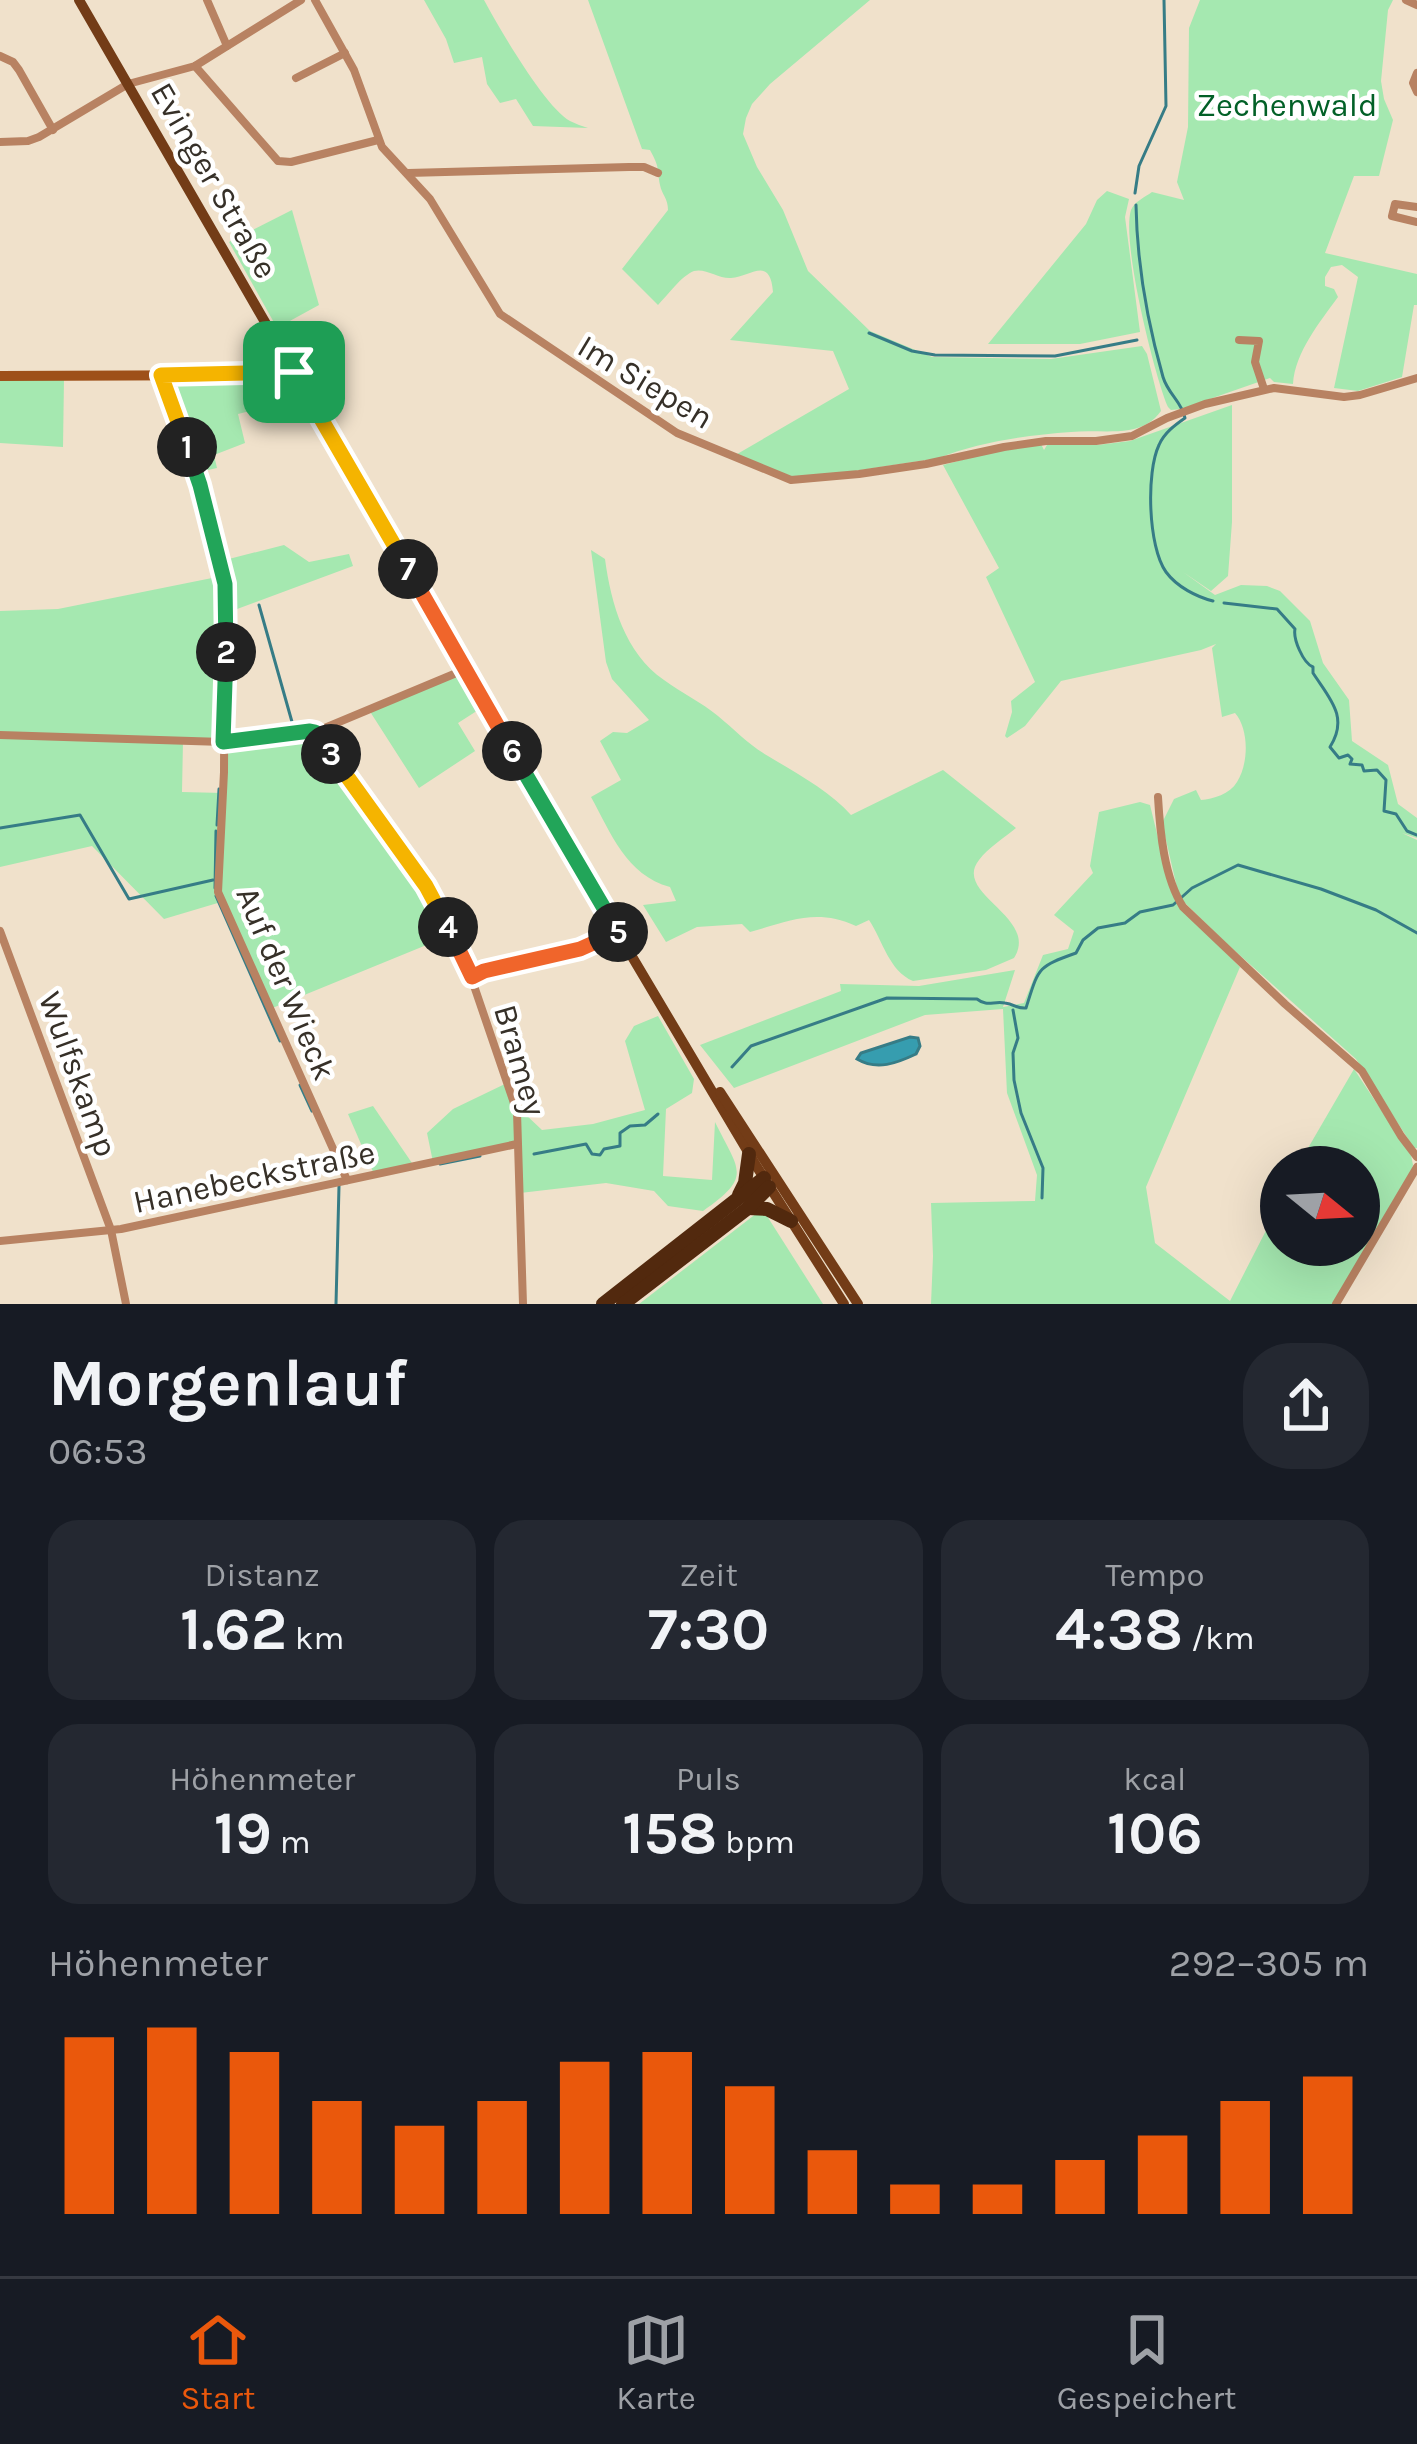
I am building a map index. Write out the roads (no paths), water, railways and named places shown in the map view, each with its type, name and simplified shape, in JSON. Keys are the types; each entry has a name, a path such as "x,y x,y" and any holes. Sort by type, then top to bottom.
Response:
{"highway":[{"path":"603,1304 743,1203 749,1154"},
{"path":"623,1304 772,1180"},
{"path":"743,1203 791,1221"}],"main road":[{"name":"Evinger Straße","path":"80,0 702,1071"},
{"path":"702,1071 749,1154 858,1304"},
{"path":"702,1071 723,1094 791,1221 844,1304"}],"street":[{"path":"207,0 227,46"},
{"path":"0,142 28,141 128,84 195,66 301,0"},
{"path":"195,66 278,161 378,140 359,81 315,0"},
{"path":"1406,0 1417,4"},
{"path":"296,78 345,53"},
{"path":"0,56 20,70 53,130"},
{"path":"1417,73 1413,83 1417,92"},
{"name":"Im Siepen","path":"378,140 430,199 493,306 514,326 677,433 791,481 926,464 1046,441 1132,436 1185,411 1264,389 1344,397 1417,378"},
{"path":"407,173 629,166 658,172"},
{"path":"1417,207 1395,204 1392,216 1417,222"},
{"path":"1239,340 1259,341 1255,362 1264,389"},
{"path":"0,376 294,372"},
{"name":"Auf der Wieck","path":"161,375 196,472 225,584 218,892 347,1180"},
{"path":"0,735 223,742 315,732 454,674"},
{"name":"Bramey","path":"315,732 426,886 472,977 515,1101 523,1304"},
{"path":"1158,796 1164,847 1183,907 1362,1071 1417,1157"},
{"name":"Wulfskamp","path":"0,931 111,1230 126,1304"},
{"path":"472,977 580,949 619,933"},
{"name":"Hanebeckstraße","path":"0,1240 111,1230 517,1144"},
{"path":"1336,1304 1417,1167"}],"water":[{"path":"918,1038 920,1046 909,1057 879,1065 857,1059 861,1053"}],"waterway":[{"path":"1135,193 1139,166 1166,106 1164,0"},
{"path":"1136,205 1152,335 1165,383 1185,418 1164,437 1155,457 1151,509 1155,545 1171,577 1188,591 1213,601"},
{"path":"869,333 935,355 1055,356 1137,340"},
{"path":"1224,603 1277,609 1295,629 1300,650 1335,708 1338,726 1330,747 1339,758 1348,755 1350,764 1362,765 1364,771 1377,770 1386,780 1384,811 1396,814 1407,831 1417,835"},
{"path":"228,737 294,729 259,605"},
{"path":"217,825 219,789"},
{"path":"0,828 80,815 129,899 213,880"},
{"path":"215,888 216,831"},
{"path":"732,1067 751,1046 887,998 977,999 1026,1008 1041,970 1076,953 1098,928 1173,905 1192,888 1238,865 1321,889 1376,910 1417,933"},
{"path":"216,896 280,1041"},
{"path":"1013,1010 1018,1038 1014,1080 1021,1113 1043,1168 1042,1198"},
{"path":"300,1085 312,1111"},
{"path":"534,1154 586,1144 592,1154 600,1155 604,1149 620,1146 620,1133 630,1126 645,1125 658,1114"},
{"path":"440,1164 480,1156"},
{"path":"336,1304 339,1186"}],"park label":[{"name":"Zechenwald","path":"1287,104"}]}
